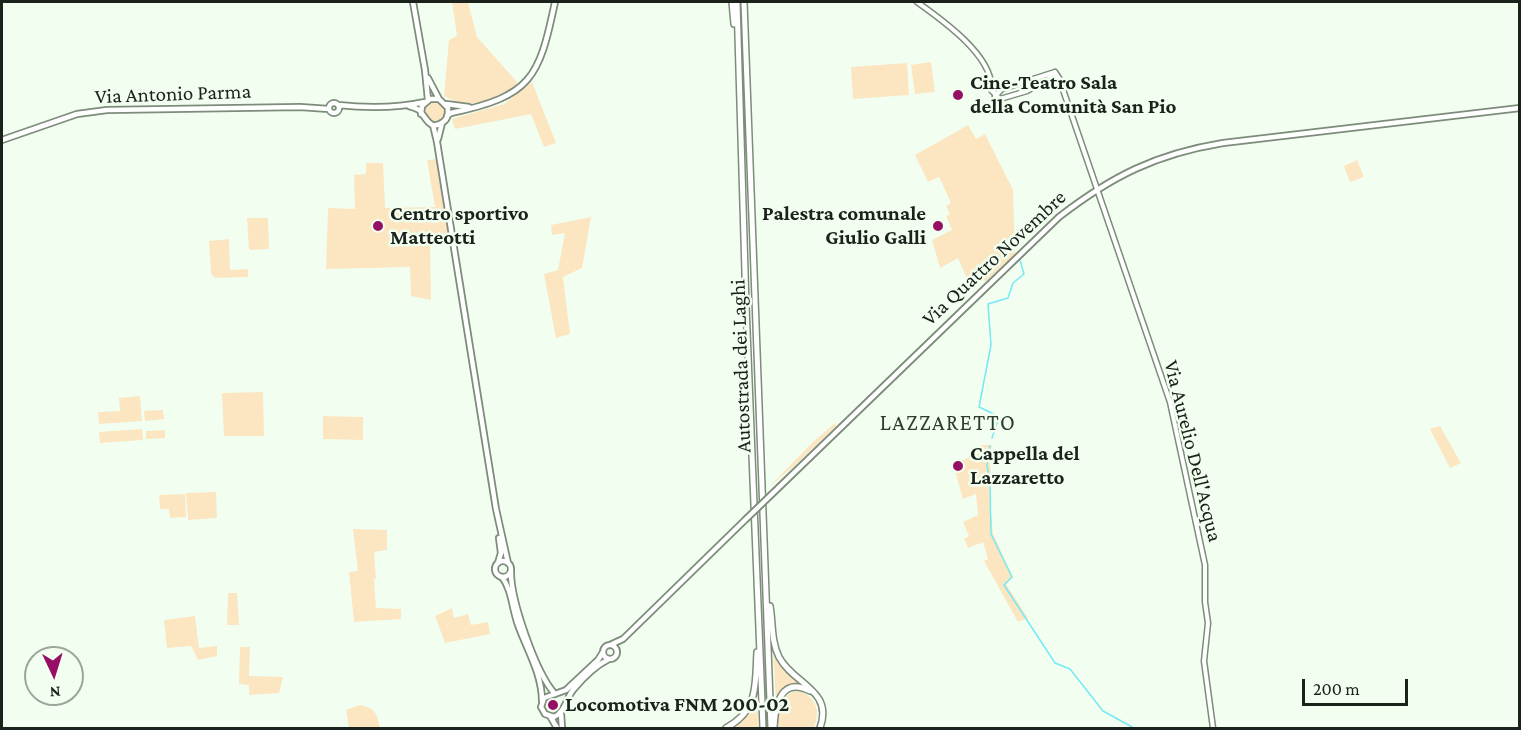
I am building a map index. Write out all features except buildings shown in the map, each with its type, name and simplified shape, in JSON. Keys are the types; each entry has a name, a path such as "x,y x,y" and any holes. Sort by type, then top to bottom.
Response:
{"highway":[{"path":"732,2 737,39"},
{"name":"Autostrada dei Laghi","path":"737,2 764,729"},
{"name":"Autostrada dei Laghi","path":"744,2 773,729"},
{"path":"766,586 774,642 780,658 788,670 811,688 817,696 823,711 820,729"},
{"path":"726,729 747,711 752,701 756,684 760,636"},
{"path":"773,729 776,706 783,693 802,687 817,696"}],"main road":[{"path":"413,2 425,70 426,101 421,114"},
{"path":"437,142 442,123 451,113 503,99 528,79 546,43 555,2"},
{"path":"425,70 439,99 446,104 475,107"},
{"path":"329,109 331,103 335,103 338,108 409,106 439,99"},
{"name":"Via Antonio Parma","path":"314,107 331,103"},
{"path":"446,104 447,116"},
{"path":"409,106 418,110 426,122 433,125 442,123"},
{"name":"Via Antonio Parma","path":"2,140 70,116 107,110 314,107 329,109 332,112 338,108"},
{"name":"Via Quattro Novembre","path":"622,639 1059,217 1097,189 1156,160 1206,146 1520,108"},
{"path":"433,125 496,509 501,553 496,572 508,587 518,625 539,679 543,711 550,716 557,729"},
{"path":"496,509 511,570 519,616 546,682 562,699 564,706"},
{"path":"498,563 503,561 508,563"},
{"path":"502,577 507,576 511,570"},
{"path":"542,702 547,695 566,690 598,660 606,647 622,639"},
{"path":"562,729 561,713 564,706 581,681 600,663 615,657 622,639"},
{"path":"610,645 617,651"},
{"path":"603,652 609,659"},
{"path":"550,716 561,713"}],"street":[{"path":"917,2 975,51 986,68 995,96 1003,99 1029,90 1054,72"},
{"path":"995,96 1002,89 1054,72"},
{"name":"Via Aurelio Dell'Acqua","path":"1054,72 1058,75 1167,392 1207,579 1205,602 1208,623 1204,661 1213,729"},
{"path":"1050,77 1054,76 1059,82"},
{"path":"1026,81 1030,85 1029,90"},
{"path":"1020,83 1019,87 1022,92"},
{"path":"992,87 1002,89"}],"shaded area":[{"path":"452,2 468,2 477,37 518,83 510,90 492,99 473,103 454,101 444,96 449,40 457,36"},
{"path":"931,62 935,92 915,94 911,65"},
{"path":"907,63 909,95 853,99 851,67"},
{"path":"532,82 556,143 544,147 531,114 455,129 452,119 504,104"},
{"path":"435,101 442,104 445,111 442,118 435,121 428,118 425,111 428,104"},
{"path":"968,125 976,139 985,134 1013,190 1015,254 985,282 983,276 968,281 958,258 940,268 932,240 952,230 946,216 950,214 946,206 951,203 939,177 928,182 915,155"},
{"name":"Centro sportivo Matteotti","path":"437,159 449,241 430,243 431,300 411,296 410,267 326,269 328,208 355,209 354,175 366,174 366,163 383,163 385,208 435,207 427,160"},
{"path":"1357,160 1364,177 1350,182 1344,166"},
{"path":"591,217 582,268 563,277 570,334 556,338 544,274 558,270 565,233 552,235 551,225"},
{"path":"247,218 268,218 269,249 249,250"},
{"path":"229,239 230,270 248,269 248,277 215,278 211,274 209,241"},
{"path":"263,392 264,436 224,436 222,393"},
{"path":"140,396 142,421 99,424 98,412 120,411 119,398"},
{"path":"163,410 164,419 145,421 144,411"},
{"path":"323,416 363,417 363,440 323,439"},
{"path":"835,423 836,426 770,486 813,442"},
{"path":"1440,426 1461,463 1450,468 1430,429"},
{"path":"142,429 143,440 100,443 99,432"},
{"path":"165,430 165,438 146,439 146,431"},
{"path":"981,445 992,445 989,458 992,480 989,493 993,534 1013,577 1006,584 1028,618 1018,622 984,561 988,559 983,542 968,548 964,539 969,536 963,522 978,515 976,494 963,499 953,464 978,454"},
{"path":"216,492 217,518 188,520 186,493"},
{"path":"185,494 186,517 170,518 169,509 160,509 159,495"},
{"path":"353,529 387,530 387,550 374,552 376,608 401,609 401,619 354,622 349,572 358,571"},
{"path":"228,593 237,593 239,625 227,625"},
{"path":"452,608 454,618 468,614 471,625 488,622 490,634 445,643 435,616"},
{"path":"195,616 199,648 217,646 217,656 198,660 191,646 167,648 164,620"},
{"path":"240,647 250,647 249,676 283,677 279,693 249,695 249,685 239,684"},
{"path":"773,651 787,672 804,686 781,693 776,699"},
{"path":"797,691 813,700 817,710 814,728 778,728 778,711 782,701 790,693"},
{"path":"757,694 758,728 730,728 746,713"},
{"path":"549,698 555,698 559,705 555,712 549,712 545,708 545,702"},
{"path":"360,705 375,712 380,728 349,728 346,710"}],"waterway":[{"path":"992,438 998,420 996,415 979,407 991,345 988,304 1008,298 1013,283 1024,274 1020,260"},
{"path":"990,446 987,466 990,481 991,534 1012,577 1004,585 1055,663 1070,669 1103,711 1134,728"}],"place":[{"name":"Cine-Teatro Sala della Comunità San Pio","path":"958,95"},
{"name":"Centro sportivo Matteotti","path":"378,226"},
{"name":"Palestra comunale Giulio Galli","path":"938,226"},
{"name":"Cappella del Lazzaretto","path":"958,466"},
{"name":"Locomotiva FNM 200-02","path":"553,705"}],"district":[{"name":"LAZZARETTO","path":"948,423"}]}
